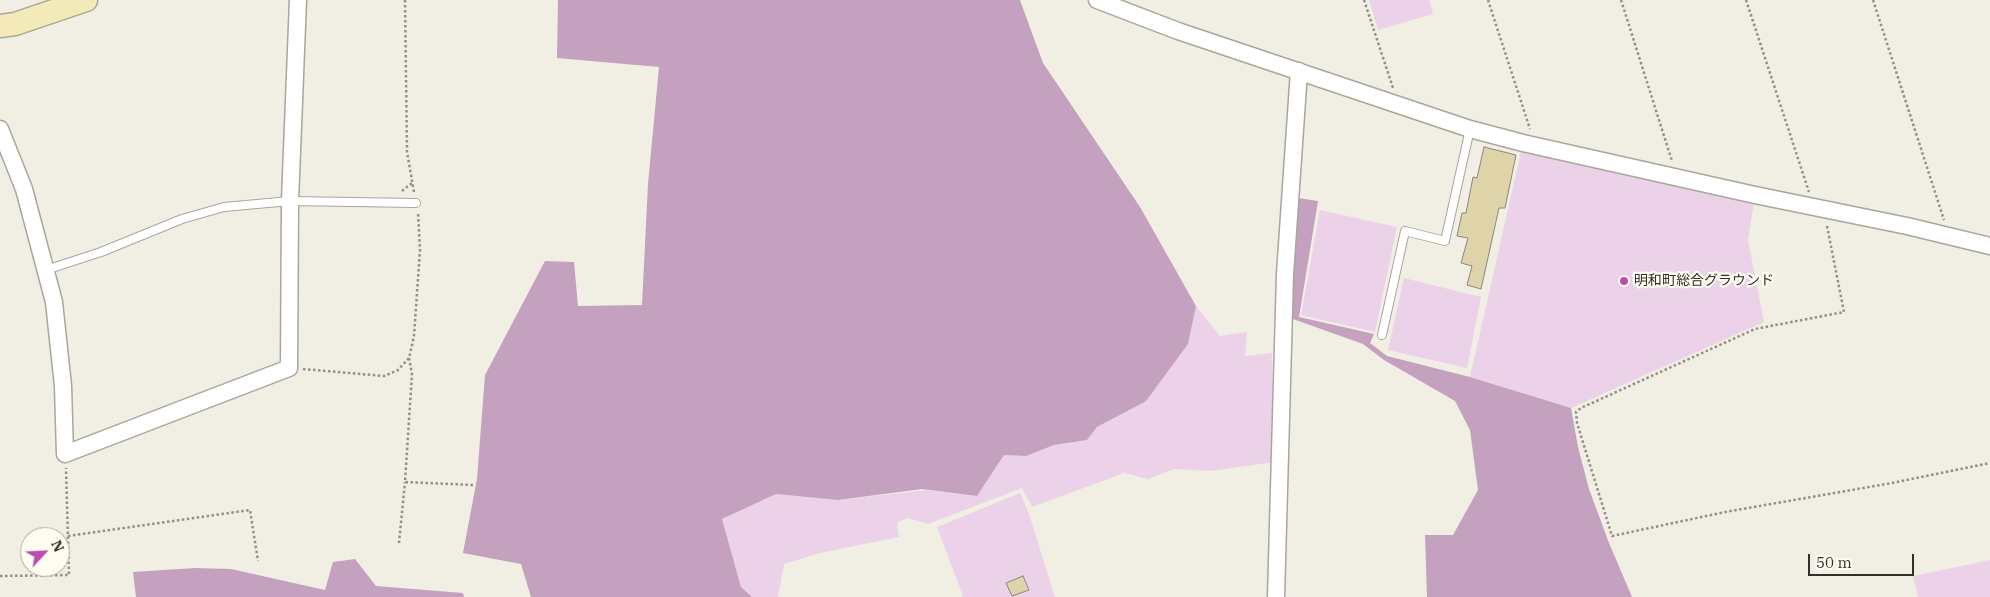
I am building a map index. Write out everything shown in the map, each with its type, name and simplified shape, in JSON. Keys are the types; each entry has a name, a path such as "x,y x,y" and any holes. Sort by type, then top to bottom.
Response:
{"main road":[{"path":"0,26 15,24 86,0"}],"street":[{"path":"0,129 24,189 54,302 63,386 65,454 289,368 290,201 298,0"},
{"path":"1097,0 1178,30 1470,128 1536,146 1990,246"},
{"path":"1276,597 1285,274 1299,71"}],"lane":[{"path":"1382,335 1406,231 1445,240 1470,128"},
{"path":"46,270 101,252 182,219 224,207 290,201 416,203"}],"path":[{"path":"399,543 412,374 409,358 414,336 420,250 416,203 407,152 405,0"},
{"path":"1364,0 1398,104"},
{"path":"1488,0 1536,146"},
{"path":"1620,0 1677,177"},
{"path":"1746,0 1819,208 1844,312 1755,329 1581,408 1576,412 1577,423 1612,536 1725,512 1892,483 1990,463"},
{"path":"1873,0 1941,209 1948,236"},
{"path":"289,368 384,376 398,370 409,358"},
{"path":"65,454 68,527"},
{"path":"405,482 473,484"},
{"path":"70,536 250,510 258,560"},
{"path":"0,576 20,576"}],"shaded area":[{"path":"558,0 1020,0 1043,63 1140,207 1196,306 1188,344 1146,401 1097,427 1087,440 1054,445 1026,456 1004,455 977,496 922,489 838,500 776,494 722,519 741,587 752,597 531,597 521,564 463,553 477,479 485,375 545,261 574,262 578,306 642,305 648,184 659,67 557,58"},
{"path":"1369,0 1429,0 1433,14 1378,30"},
{"name":"明和町総合グラウンド","path":"1523,143 1755,195 1748,240 1764,322 1571,408 1470,377"},
{"path":"1298,198 1318,201 1299,317 1374,334 1370,343 1387,356 1470,377 1571,408 1578,447 1589,489 1632,597 1427,597 1425,535 1453,535 1478,490 1470,430 1455,401 1384,360 1363,344 1293,319 1293,272"},
{"path":"1320,210 1397,227 1375,332 1301,315"},
{"path":"1404,278 1481,297 1467,368 1388,350"},
{"path":"1196,306 1220,336 1247,332 1245,356 1272,353 1274,462 1211,471 1174,469 1148,479 1124,473 1032,507 1022,488 928,524 907,518 897,523 899,537 820,553 784,564 778,597 752,597 741,587 722,519 776,494 838,500 927,490 977,496 1004,455 1026,456 1054,445 1087,440 1097,427 1115,417 1188,344"},
{"path":"1020,493 1029,514 1055,597 961,597 963,596 937,527"},
{"path":"355,559 376,586 463,593 464,597 136,597 133,572 195,568 231,569 325,590 333,562"},
{"path":"1990,560 1990,597 1918,597 1913,576"}],"building":[{"path":"1484,147 1516,155 1505,208 1499,208 1481,289 1467,285 1472,266 1461,263 1468,238 1457,236 1462,213 1466,213 1473,177 1477,178"},
{"path":"1023,576 1029,590 1012,596 1006,583"}],"place":[{"name":"明和町総合グラウンド","path":"1624,281"}]}
